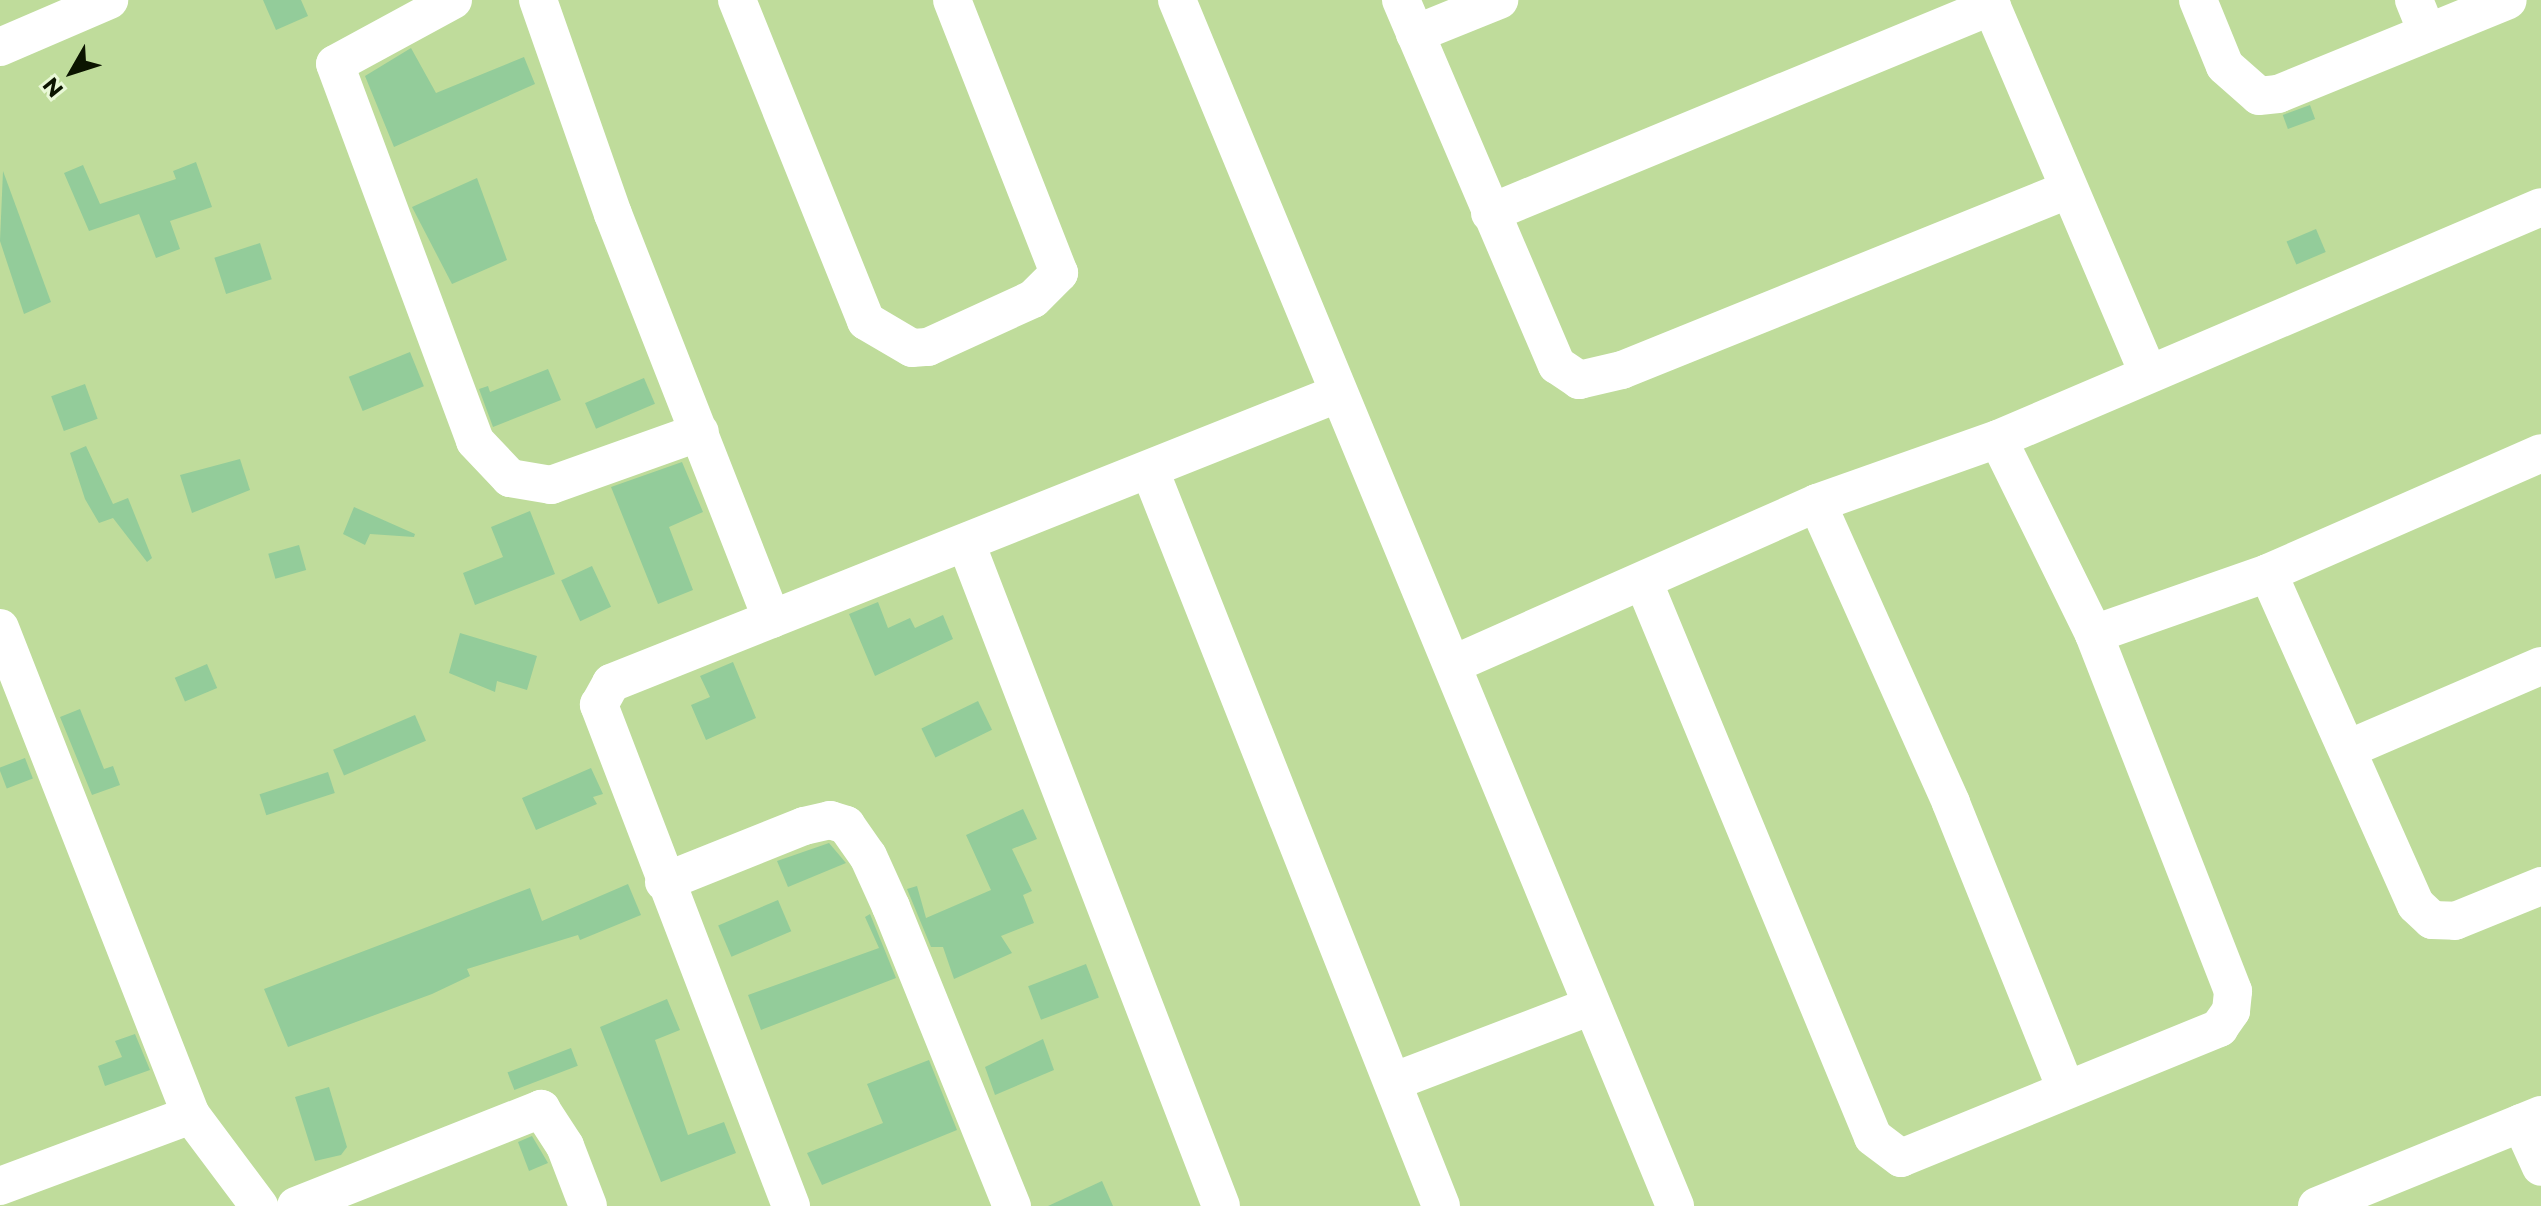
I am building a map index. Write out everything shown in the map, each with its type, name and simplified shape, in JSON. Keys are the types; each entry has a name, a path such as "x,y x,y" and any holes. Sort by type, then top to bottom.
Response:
{"street":[{"path":"0,47 109,0"},
{"path":"453,0 335,64 475,441 510,478 551,485 700,432"},
{"path":"538,0 772,619"},
{"path":"737,0 866,321 912,348 928,347 1033,299 1059,273 952,0"},
{"path":"1177,0 1337,394 1456,663 1589,1007 1675,1206"},
{"path":"1499,0 1408,17 1557,365 1579,380 1622,370 2067,190"},
{"path":"2198,0 2225,66 2259,96 2278,94 2421,16 2508,0"},
{"path":"1490,213 1990,3 2067,190 2147,371"},
{"path":"1456,663 1644,583 1817,503 1998,439 2147,371 2541,207"},
{"path":"791,1206 664,882 599,705 611,683 1151,473 1337,394"},
{"path":"1644,583 1879,1147 1901,1158 2065,1086 2219,1028 2231,1011 2233,991 2094,634 1998,439"},
{"path":"2094,634 2268,573 2541,453"},
{"path":"1151,473 1395,1081 1441,1206"},
{"path":"1817,503 1951,803 2065,1086"},
{"path":"966,543 1221,1206"},
{"path":"2268,573 2416,905 2432,920 2455,921 2541,886"},
{"path":"0,628 191,1115 259,1206"},
{"path":"2348,749 2541,666"},
{"path":"664,882 804,826 830,820 846,825 868,856 891,907 1012,1206"},
{"path":"1395,1081 1589,1007"},
{"path":"296,1206 541,1109 565,1146 588,1206"},
{"path":"0,1186 191,1115"},
{"path":"2336,1202 2531,1119 2541,1167"}],"building":[{"path":"263,0 301,0 308,16 276,30"},
{"path":"411,48 436,93 524,57 535,84 394,147 365,76"},
{"path":"2310,105 2315,119 2288,129 2283,115"},
{"path":"196,162 212,207 170,221 180,249 156,258 139,214 89,231 64,173 83,165 100,204 176,179 173,171"},
{"path":"3,171 51,302 24,314 0,241"},
{"path":"477,178 507,260 452,284 412,207"},
{"path":"2316,229 2326,252 2296,265 2287,242"},
{"path":"260,243 272,279 226,294 214,258"},
{"path":"410,352 424,386 363,411 349,377"},
{"path":"548,369 561,400 493,427 479,389 488,386 490,392"},
{"path":"644,378 655,404 596,429 585,403"},
{"path":"85,384 98,419 64,431 51,396"},
{"path":"86,446 113,504 128,498 152,558 147,562 113,518 99,523 85,499 70,453"},
{"path":"240,459 250,490 192,513 180,475"},
{"path":"682,462 703,512 669,527 693,590 658,604 611,487"},
{"path":"354,507 415,534 414,537 370,534 365,545 343,534"},
{"path":"530,511 555,574 475,605 463,573 503,557 491,527"},
{"path":"299,545 306,570 275,579 268,554"},
{"path":"592,566 611,607 580,621 561,580"},
{"path":"878,602 888,628 910,618 915,628 943,615 953,639 875,676 849,614"},
{"path":"460,633 537,656 527,690 497,681 495,692 449,673"},
{"path":"733,662 756,718 706,740 691,705 710,697 700,676"},
{"path":"207,664 217,688 185,702 175,678"},
{"path":"978,701 992,730 935,757 921,729"},
{"path":"80,709 104,769 113,766 120,785 92,795 60,717"},
{"path":"415,715 426,741 344,776 333,750"},
{"path":"25,758 33,779 7,789 0,768"},
{"path":"591,768 603,794 593,797 597,804 536,830 522,798"},
{"path":"328,772 335,793 266,815 260,794"},
{"path":"1023,809 1037,839 1012,849 1032,891 1023,895 1034,923 1001,936 1012,953 954,979 943,947 931,947 907,889 917,886 926,918 991,890 966,835"},
{"path":"829,843 846,863 788,887 777,861"},
{"path":"628,884 641,915 580,940 578,935 467,969 470,976 432,994 288,1047 264,989 530,888 542,921"},
{"path":"778,900 791,931 731,957 718,925"},
{"path":"870,914 896,978 761,1030 748,995 879,948 865,917"},
{"path":"1086,964 1099,998 1041,1020 1028,986"},
{"path":"667,999 680,1030 655,1040 688,1135 724,1122 736,1153 661,1182 600,1027"},
{"path":"135,1034 150,1070 105,1086 98,1066 122,1057 115,1041"},
{"path":"1043,1039 1054,1070 995,1095 985,1067"},
{"path":"571,1048 578,1066 514,1090 508,1072"},
{"path":"929,1060 957,1130 822,1185 807,1153 883,1123 867,1084"},
{"path":"329,1087 347,1147 341,1155 315,1161 295,1097"},
{"path":"532,1136 548,1163 529,1171 518,1142"},
{"path":"1102,1181 1113,1206 1048,1206"}]}
